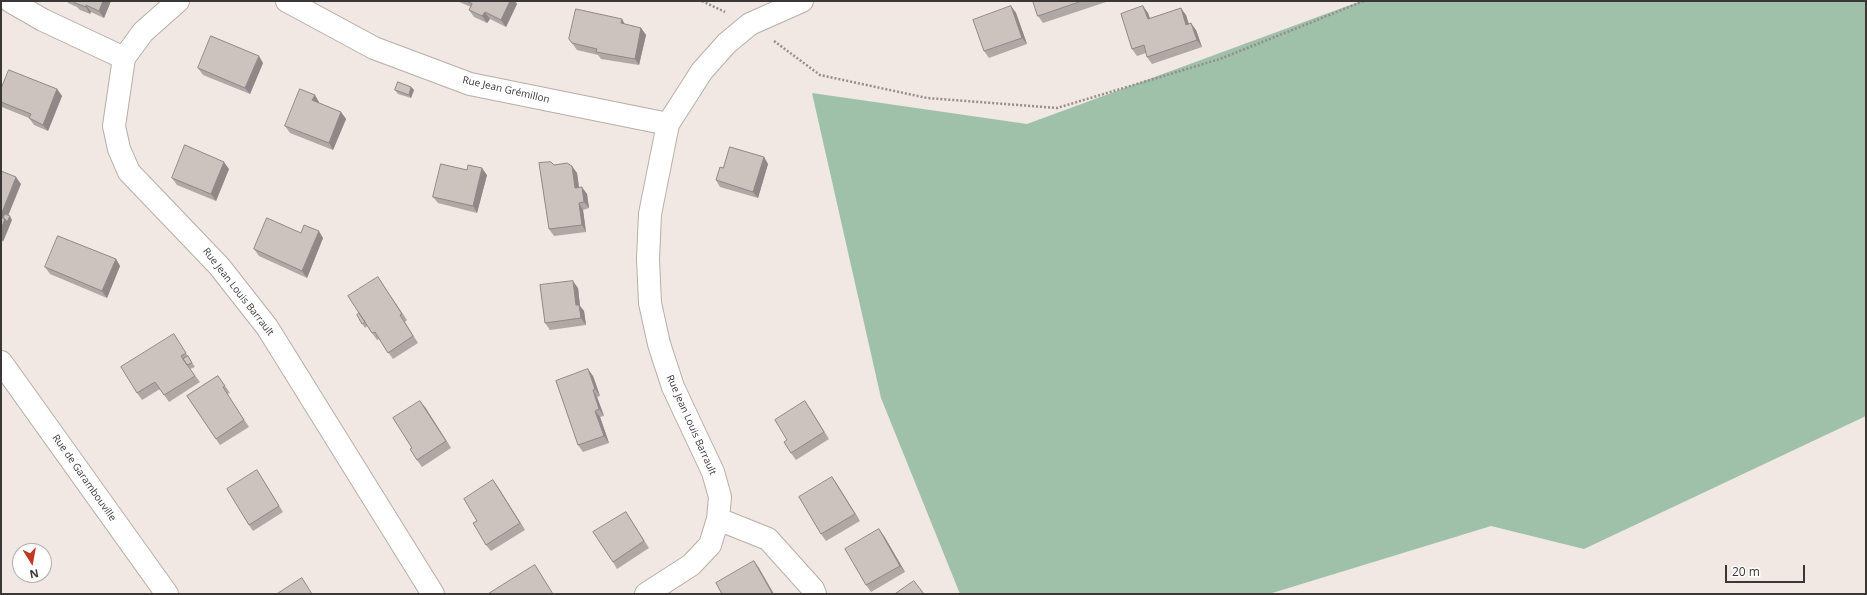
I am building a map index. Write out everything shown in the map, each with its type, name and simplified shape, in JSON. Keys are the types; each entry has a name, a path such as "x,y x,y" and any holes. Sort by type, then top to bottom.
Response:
{"street":[{"path":"10,1 43,20 124,58 143,32 178,1"},
{"name":"Rue Jean Grémillon","path":"287,1 374,48 470,84 668,124"},
{"name":"Rue Jean Louis Barrault","path":"646,594 691,565 710,545 718,519 720,497 713,472 673,386 659,344 650,303 648,259 650,214 668,124 702,70 727,43 750,24 802,1"},
{"name":"Rue Jean Louis Barrault","path":"124,58 114,126 119,149 130,172 219,266 267,327 433,594"},
{"name":"Rue de Garambouville","path":"1,362 166,594"},
{"path":"718,519 768,539 813,588 815,594"}],"path":[{"path":"702,1 750,24 820,75 927,98 1056,108 1220,59 1364,1"}],"green space":[{"path":"1361,1 1866,1 1866,416 1584,549 1491,526 1269,594 960,594 881,398 812,93 1027,124"}],"building":[{"path":"76,1 103,1 99,11 86,5 86,7 75,3"},
{"path":"467,1 510,1 501,20 485,12 482,16 469,10 472,4"},
{"path":"1033,1 1082,1 1038,16"},
{"path":"1011,6 1022,38 984,51 973,20"},
{"path":"1143,6 1148,19 1181,8 1186,25 1191,23 1197,40 1147,57 1144,45 1132,49 1121,14"},
{"path":"576,9 622,19 621,23 641,28 635,59 596,52 597,49 572,43 569,39"},
{"path":"211,36 259,56 245,88 198,68"},
{"path":"9,70 57,89 43,125 29,118 31,114 1,102 1,89"},
{"path":"398,82 411,87 409,95 395,90"},
{"path":"300,89 315,95 312,100 341,112 329,143 285,126"},
{"path":"185,145 224,162 211,194 172,178"},
{"path":"730,147 764,157 753,192 716,180 720,167 723,168"},
{"path":"551,162 554,165 567,163 572,166 575,188 582,187 584,202 579,203 582,225 549,229 539,163"},
{"path":"441,164 467,170 468,165 482,168 473,206 433,197"},
{"path":"1,171 16,177 1,215"},
{"path":"5,214 10,216 7,222 3,218"},
{"path":"1,217 5,219 1,229"},
{"path":"267,218 301,233 304,225 319,231 302,271 254,249"},
{"path":"58,236 116,259 102,291 45,267"},
{"path":"378,277 402,314 400,315 413,336 388,353 375,332 372,333 348,296"},
{"path":"573,281 576,305 579,305 581,318 545,323 540,285"},
{"path":"359,313 365,322 362,324 357,315"},
{"path":"174,334 186,353 181,356 195,376 164,395 155,382 137,393 121,367"},
{"path":"188,356 192,363 187,365 183,359"},
{"path":"588,369 595,389 593,390 599,409 595,411 604,436 578,445 556,381"},
{"path":"218,376 225,386 223,387 244,420 216,439 187,396"},
{"path":"420,401 446,441 417,460 410,449 412,448 393,418"},
{"path":"805,401 824,432 791,453 784,442 787,440 775,420"},
{"path":"257,470 279,506 249,525 227,489"},
{"path":"832,477 855,514 821,534 799,497"},
{"path":"493,480 520,523 486,545 473,523 477,521 464,499"},
{"path":"626,512 644,541 613,562 593,532"},
{"path":"879,529 900,566 866,585 845,549"},
{"path":"754,561 772,593 722,594 716,583"},
{"path":"535,565 553,594 488,594"},
{"path":"302,578 312,594 277,594"},
{"path":"914,581 924,594 895,594"}]}
